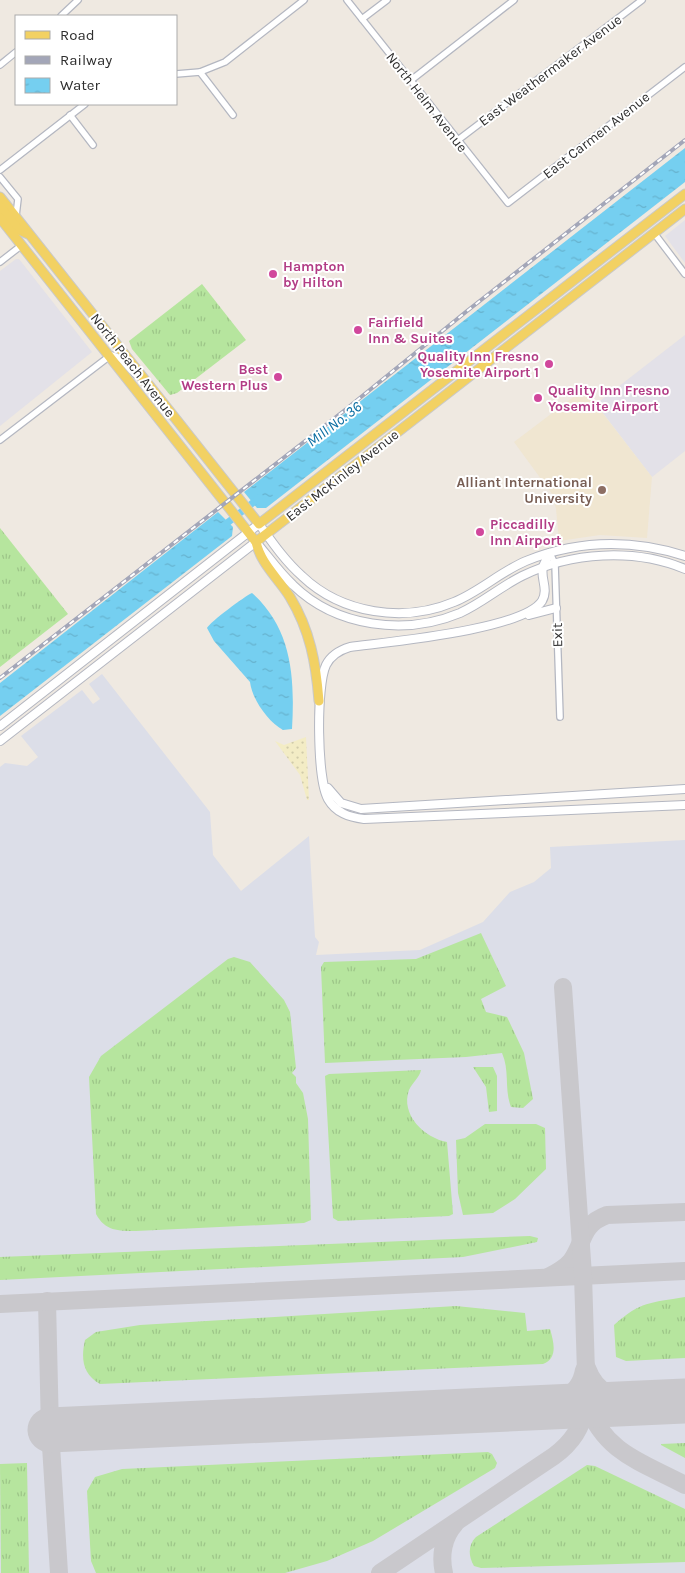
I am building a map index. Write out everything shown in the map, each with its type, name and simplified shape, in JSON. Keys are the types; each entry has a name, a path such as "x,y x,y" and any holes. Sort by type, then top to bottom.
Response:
{"main road":[{"name":"East McKinley Avenue","path":"0,726 685,194"},
{"name":"North Peach Avenue","path":"0,197 292,566 318,590 353,606 390,613 417,612 452,603 513,568 550,553 580,546 613,544 643,546 685,556"},
{"path":"654,233 654,225 685,201"},
{"path":"0,207 20,230 30,234"},
{"name":"East McKinley Avenue","path":"0,741 685,209"},
{"name":"North Peach Avenue","path":"0,218 256,542 259,556 291,598 307,631 313,648 319,701"},
{"path":"22,246 31,246 61,282 78,295"},
{"path":"408,424 414,412 455,380 477,356"},
{"path":"256,542 285,577 305,595 340,614 379,624 419,624 446,618 474,606 514,581 542,568 589,557 622,556 652,560 684,568"},
{"path":"509,620 531,610 542,601 546,587 542,568 550,553"},
{"path":"556,608 457,632 343,649 332,656 326,666 319,701 322,777 325,791 334,806 347,816 364,819 685,805"},
{"path":"322,777 335,798 341,803 360,809 685,790"},
{"path":"543,797 543,811"}],"street":[{"path":"62,15 78,0"},
{"path":"178,74 200,72 226,62 304,0"},
{"name":"North Helm Avenue","path":"347,0 508,203"},
{"path":"362,19 387,0"},
{"path":"410,81 514,0"},
{"name":"East Weathermaker Avenue","path":"458,140 642,0"},
{"path":"0,65 15,53"},
{"name":"East Carmen Avenue","path":"508,203 685,67"},
{"path":"200,72 232,115"},
{"path":"0,170 84,105"},
{"path":"70,115 93,145"},
{"path":"0,177 18,199 16,216"},
{"path":"654,233 685,274"},
{"path":"0,262 22,246"},
{"path":"0,440 109,356 117,355 134,375 144,378"},
{"name":"Exit","path":"550,553 555,564 560,717"}],"shaded area":[{"path":"685,220 685,263 665,236"},
{"path":"16,259 19,259 92,352 0,426 0,271"},
{"path":"685,335 685,451 652,477 596,404"},
{"path":"584,389 652,477 647,538 600,535 559,541 556,509 552,494 514,442"},
{"path":"102,674 210,812 213,855 241,891 309,836 315,937 319,942 316,955 420,950 483,922 510,892 534,882 551,868 550,847 685,840 685,1573 0,1573 0,767 5,763 27,766 38,757 21,736 82,690 93,704 100,699 89,684"}],"green space":[{"path":"202,284 246,340 177,393 170,395 132,349 129,341"},
{"path":"0,528 68,614 0,667"},
{"path":"481,933 506,986 481,999 486,1012 507,1017 524,1053 533,1099 523,1108 511,1107 506,1066 502,1053 466,1057 325,1063 321,967 324,962 416,959"},
{"path":"234,957 250,962 284,1000 290,1012 296,1068 292,1073 296,1077 296,1083 303,1093 308,1119 311,1220 304,1223 136,1231 118,1230 108,1227 96,1214 89,1077 101,1056 228,959"},
{"path":"473,1067 493,1067 497,1076 497,1111 489,1112 486,1087"},
{"path":"421,1070 409,1090 408,1108 416,1124 431,1136 447,1142 453,1214 449,1216 338,1221 333,1218 325,1076 329,1074"},
{"path":"485,1124 536,1124 545,1128 546,1169 515,1199 493,1213 463,1215 458,1193 456,1140 465,1138"},
{"path":"530,1236 538,1238 537,1242 463,1257 0,1280 0,1257"},
{"path":"685,1297 685,1358 626,1361 616,1357 614,1325 623,1317 646,1304"},
{"path":"456,1306 525,1313 527,1331 550,1329 554,1350 551,1358 543,1364 100,1384 86,1370 83,1359 85,1340 96,1332 140,1325"},
{"path":"685,1443 685,1458 661,1445 661,1444"},
{"path":"488,1452 492,1454 497,1463 495,1468 373,1541 327,1561 285,1573 96,1573 91,1561 87,1491 95,1477 122,1469"},
{"path":"27,1463 29,1573 1,1573 0,1464"},
{"path":"587,1465 595,1466 685,1509 685,1562 481,1568 474,1566 470,1551 471,1544 476,1537"}],"sand":[{"path":"306,737 309,800 307,800 300,775 275,741 284,745"}],"water":[{"path":"685,148 685,182 266,508 257,508 244,492"},
{"path":"218,512 233,527 232,536 0,716 0,683"},
{"path":"252,593 276,622 288,655 293,691 292,729 283,730 266,716 257,703 250,682 214,641 207,628 228,609"}],"waterway":[{"name":"Mill No. 36","path":"222,527 259,498"}],"taxiway":[{"path":"380,1573 554,1456 571,1440 579,1428 585,1413 587,1405 583,1275 563,987"},
{"path":"548,1277 571,1261 587,1229 598,1219 607,1215 685,1212"},
{"path":"0,1304 685,1271"},
{"path":"47,1301 50,1430 59,1573"},
{"path":"587,1368 591,1377 603,1391 618,1398 646,1402"},
{"path":"522,1408 561,1400 576,1389 581,1381 584,1370"},
{"path":"587,1405 595,1422 615,1446 627,1455 685,1485"},
{"path":"444,1573 443,1547 455,1524"}],"runway":[{"path":"50,1430 685,1401"}],"railway":[{"path":"0,678 345,410 467,311 685,140"}],"place":[{"name":"Hampton by Hilton","path":"273,274"},
{"name":"Fairfield Inn & Suites","path":"358,330"},
{"name":"Quality Inn Fresno Yosemite Airport 1","path":"549,364"},
{"name":"Best Western Plus","path":"278,377"},
{"name":"Quality Inn Fresno Yosemite Airport","path":"538,398"},
{"name":"Alliant International University","path":"602,490"},
{"name":"Piccadilly Inn Airport","path":"480,532"}]}
